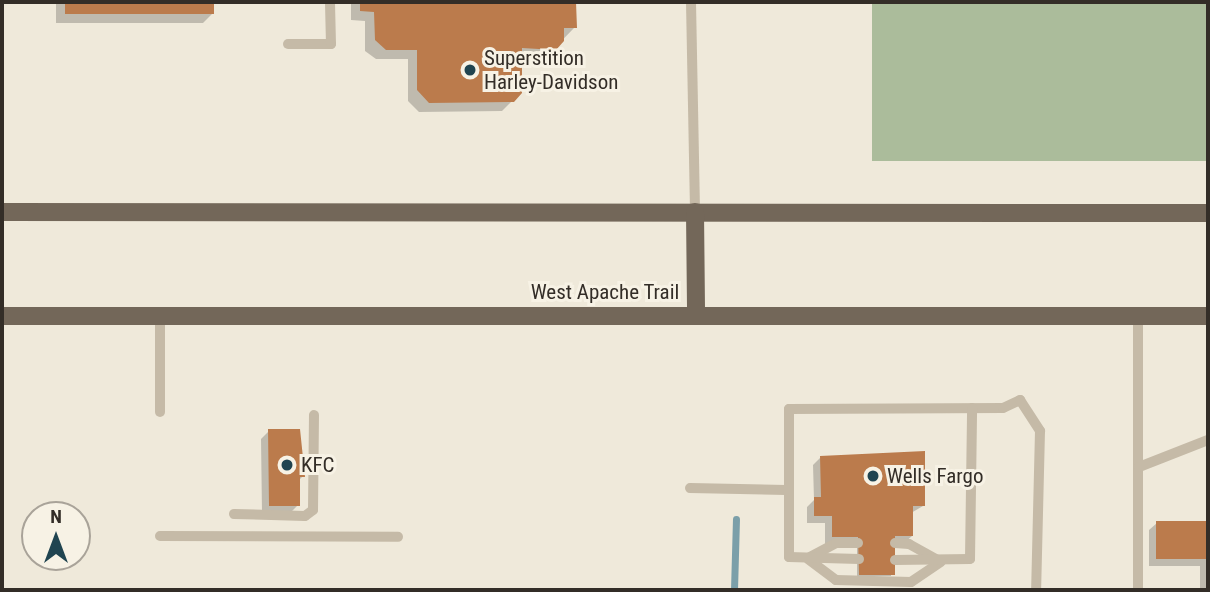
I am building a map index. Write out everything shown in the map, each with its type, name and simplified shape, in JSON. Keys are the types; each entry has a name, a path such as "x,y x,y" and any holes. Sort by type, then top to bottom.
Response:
{"main road":[{"path":"2,212 1208,213"},
{"path":"695,212 696,315"},
{"name":"West Apache Trail","path":"2,316 1208,316"}],"lane":[{"path":"288,44 331,44 330,2"},
{"path":"691,2 695,212"},
{"path":"160,316 160,412"},
{"path":"1138,316 1138,590"},
{"path":"859,559 789,557 786,490 789,409 1003,408 1020,400 1040,430 1036,590"},
{"path":"895,560 941,562 970,559 972,408"},
{"path":"234,514 305,516 313,510 314,415"},
{"path":"1139,467 1208,440"},
{"path":"690,488 786,490"},
{"path":"160,536 398,537"},
{"path":"808,559 836,543 858,543"},
{"path":"895,543 909,544 941,562"},
{"path":"808,559 836,580 899,582 911,582 941,562"}],"green space":[{"path":"872,2 1208,2 1208,161 872,161"}],"building":[{"path":"65,2 214,2 214,14 65,14"},
{"name":"Superstition Harley-Davidson","path":"360,2 576,2 577,28 564,28 564,41 556,50 522,48 522,93 514,102 429,103 417,90 417,50 386,50 375,40 374,12 360,11"},
{"name":"KFC","path":"268,429 300,429 305,477 300,477 300,506 269,506"},
{"name":"Wells Fargo","path":"925,451 925,506 913,506 913,536 895,536 895,575 859,575 858,537 832,537 832,516 814,516 814,497 821,497 820,456"},
{"path":"1156,521 1208,521 1208,559 1156,559"}],"waterway":[{"path":"734,590 736,519"}],"place":[{"name":"Superstition Harley-Davidson","path":"470,70"},
{"name":"KFC","path":"287,465"},
{"name":"Wells Fargo","path":"873,476"}]}
